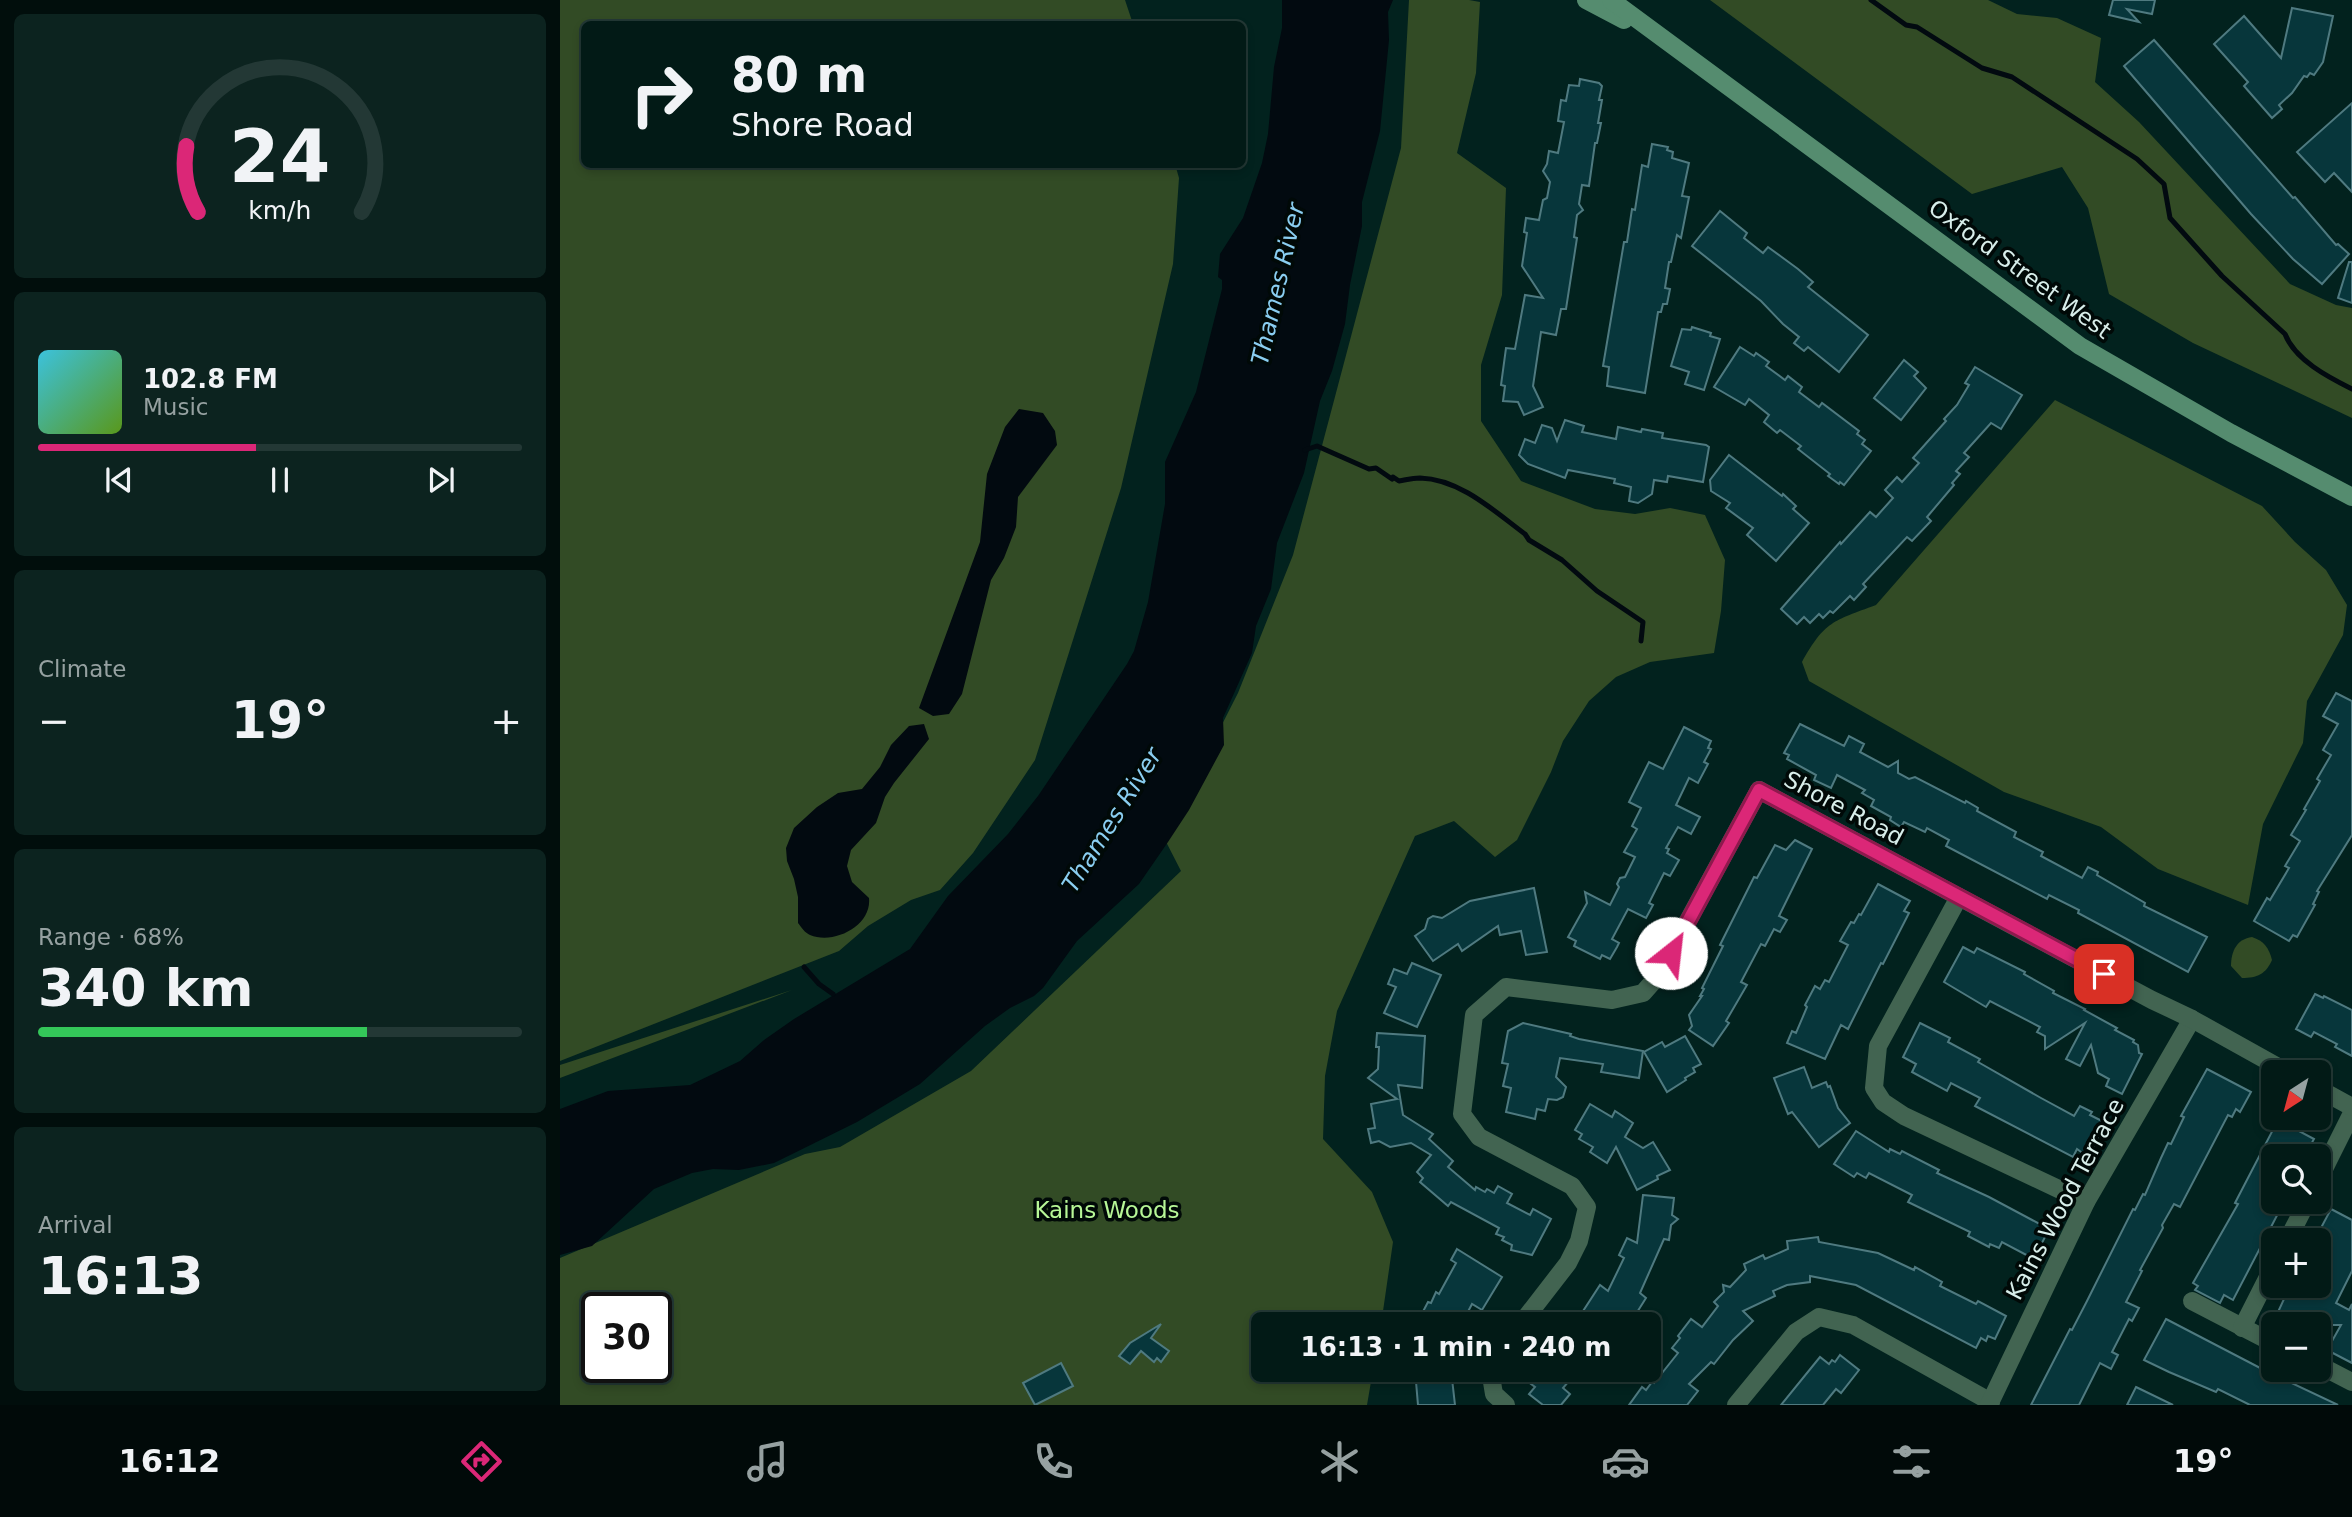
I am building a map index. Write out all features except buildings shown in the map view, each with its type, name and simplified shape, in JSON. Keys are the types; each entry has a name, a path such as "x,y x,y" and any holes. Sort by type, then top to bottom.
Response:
{"main road":[{"name":"Oxford Street West","path":"1586,0 1679,50"},
{"name":"Oxford Street West","path":"1611,0 2080,346 2231,433 2352,497"}],"street":[{"name":"Shore Road","path":"1530,1312 1567,1263 1579,1241 1587,1207 1572,1186 1479,1137 1462,1114 1475,1015 1506,987 1612,1000 1643,993 1658,976 1759,790 2266,1060"},
{"path":"1959,897 1878,1046 1874,1088 1883,1102 1904,1116 2086,1202"},
{"name":"Kains Wood Terrace","path":"1990,1403 2086,1202 2192,1019"},
{"path":"2331,1096 2352,1107"},
{"path":"2331,1155 2352,1113"},
{"path":"2242,1328 2261,1291"},
{"path":"2192,1301 2261,1337"},
{"path":"1736,1405 1796,1332 1819,1317 1853,1325 1990,1403"},
{"path":"2331,1372 2352,1382"},
{"path":"1492,1382 1494,1394 1506,1405"}],"green space":[{"path":"560,0 1125,0 1132,21 581,21 581,168 1176,168 1179,178 1173,264 1121,488 1035,760 973,853 940,890 911,900 868,926 839,951 560,1061"},
{"name":"Kains Woods","path":"1409,0 1480,2 1476,73 1457,153 1506,188 1502,295 1481,365 1481,421 1521,481 1595,509 1635,514 1670,508 1705,515 1725,560 1721,611 1714,653 1650,662 1616,677 1589,701 1563,741 1551,772 1517,840 1495,857 1454,821 1415,836 1337,1011 1325,1076 1323,1139 1372,1192 1393,1242 1383,1312 1251,1312 1251,1382 1371,1382 1367,1405 560,1405 560,1258 805,1154 840,1147 971,1071 1181,871 1162,834 1176,815 1238,693 1293,555 1401,148"},
{"path":"1710,0 1988,0 2017,14 2057,18 2101,38 2095,82 2139,122 2290,284 2336,305 2352,308 2352,418 2193,343 2109,294 2088,208 2062,167 1972,194"},
{"path":"2055,400 2262,506 2295,542 2326,570 2347,605 2343,635 2307,701 2303,743 2263,824 2248,905 2158,869 2101,827 2004,792 1809,681 1802,662 1824,630 1840,619 1876,605"},
{"path":"2252,937 2265,945 2272,960 2260,974 2242,978 2231,966 2232,955 2242,940"},
{"path":"792,990 560,1078 560,1065"}],"water":[{"name":"Thames River","path":"1282,0 1393,0 1388,12 1389,40 1380,131 1362,202 1362,226 1345,324 1332,371 1320,401 1304,473 1277,543 1271,589 1256,626 1252,653 1223,718 1224,745 1189,810 1139,884 1077,941 1043,988 985,1026 920,1084 857,1122 774,1163 739,1170 713,1169 692,1173 654,1189 592,1246 560,1255 560,1109 608,1091 690,1085 740,1061 794,1019 910,949 948,896 1008,834 1038,796 1127,664 1134,651 1148,602 1165,504 1165,462 1196,392 1222,289 1222,280 1218,277 1220,254 1243,218 1262,163 1268,134 1274,67 1282,28"},
{"path":"1019,409 1043,413 1055,431 1057,445 1018,497 1016,527 1004,558 991,580 962,694 949,714 933,716 919,708 980,542 987,474 1005,427"},
{"path":"924,724 929,739 885,797 876,823 851,850 847,866 852,882 869,898 864,917 850,931 840,935 820,937 808,934 798,923 798,897 787,861 786,848 794,828 817,807 838,793 862,789 880,767 891,745 909,726"}],"waterway":[{"path":"1871,0 1906,25 1917,27 1982,68 2012,77 2137,159 2164,184 2170,218 2222,276 2285,334 2304,360 2352,389"},
{"path":"1305,450 1317,446 1369,469 1376,468 1399,481 1417,478 1435,480 1463,490 1525,534 1529,540 1562,560 1597,591 1643,622 1641,641"},
{"path":"804,967 819,984 833,994"}],"route":[{"path":"1671,953 1759,790 2104,974"}]}
